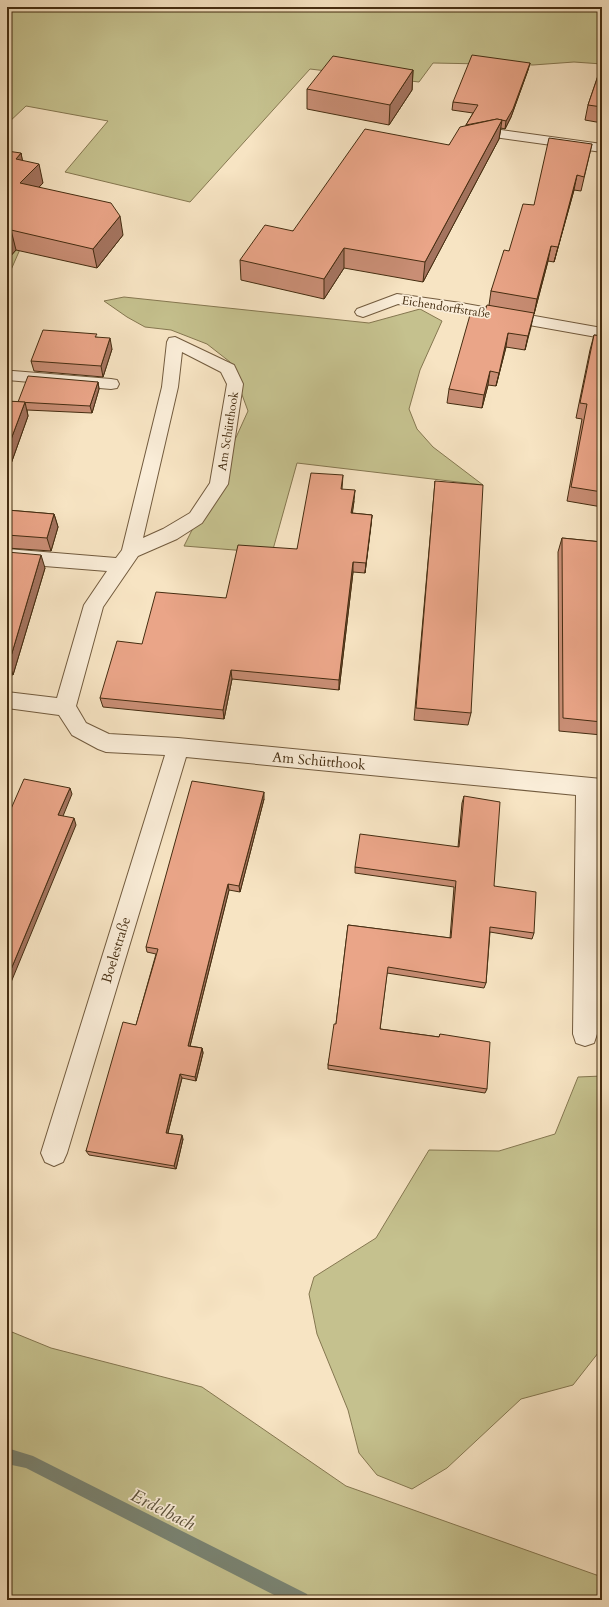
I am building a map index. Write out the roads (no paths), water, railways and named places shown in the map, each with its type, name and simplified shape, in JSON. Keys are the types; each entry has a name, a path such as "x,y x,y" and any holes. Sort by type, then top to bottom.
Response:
{"street":[{"path":"458,140 494,133 602,148"},
{"name":"Eichendorffstraße","path":"363,312 396,299 461,308 602,333"},
{"name":"Am Schütthook","path":"126,558 196,518 219,484 235,384 228,369 176,342 170,387 126,558 94,605 65,707 80,729 106,743 178,747 595,787 585,1034"},
{"path":"9,377 111,384"},
{"path":"7,556 126,558"},
{"path":"7,700 65,707"},
{"name":"Boelestraße","path":"54,1152 178,747"}],"waterway":[{"name":"Erdelbach","path":"7,1456 28,1461 301,1600"}]}
